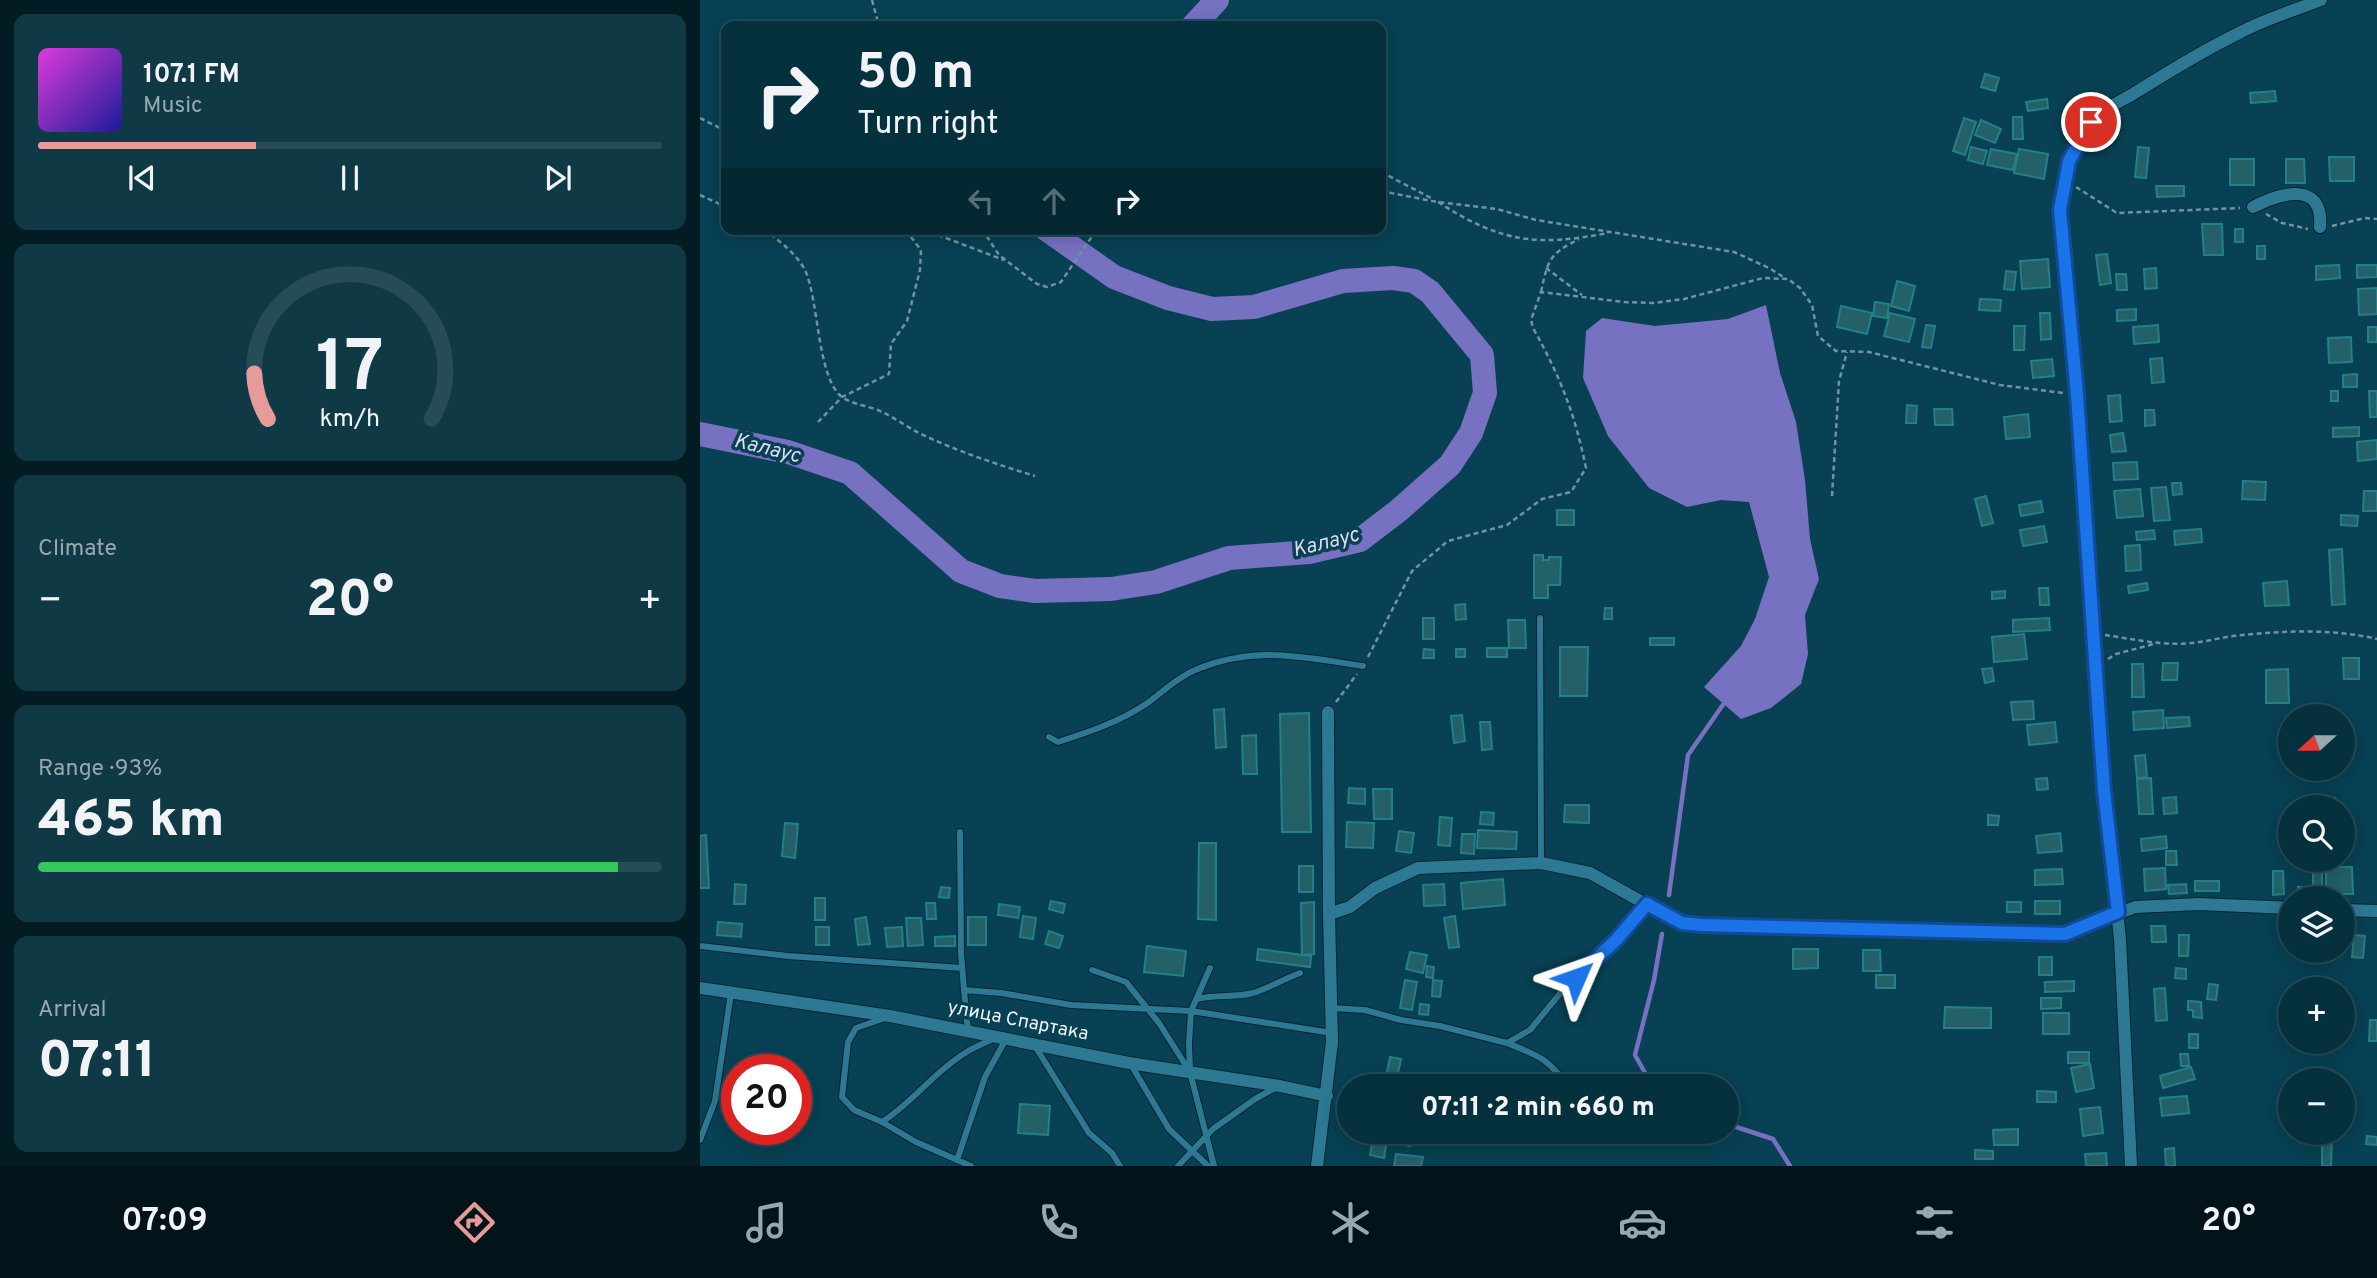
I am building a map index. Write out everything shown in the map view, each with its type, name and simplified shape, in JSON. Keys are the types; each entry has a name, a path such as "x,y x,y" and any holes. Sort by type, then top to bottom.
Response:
{"street":[{"path":"2131,1166 2118,912 2104,791 2091,634 2077,395 2060,210 2063,184 2069,161 2078,144 2091,122 2104,112 2242,31 2321,0"},
{"path":"2253,207 2274,197 2308,195 2318,204 2322,216 2320,228"},
{"path":"1317,1166 1328,1096 1332,1033 1328,712"},
{"path":"1329,914 1350,907 1375,888 1418,869 1541,863 1590,873 1682,923 1701,925 2065,934 2135,907 2199,904 2278,907"},
{"path":"2355,910 2377,911"},
{"name":"улица Спартака","path":"700,988 890,1016 1129,1063 1328,1096"}],"lane":[{"path":"1540,618 1541,863"},
{"path":"1049,737 1058,742 1101,727 1126,716 1192,671 1227,659 1259,653 1363,666"},
{"path":"960,832 962,968 968,1031"},
{"path":"1507,1043 1530,1030 1563,990 1616,940 1647,904"},
{"path":"700,946 802,957 962,968"},
{"path":"1210,968 1191,1012 1189,1044 1190,1072 1211,1166"},
{"path":"1092,970 1126,982 1150,1011 1190,1072"},
{"path":"1197,999 1212,995 1234,996 1255,992 1300,973"},
{"path":"964,990 1071,1005 1191,1012 1332,1033"},
{"path":"700,1140 715,1101 731,993"},
{"path":"1332,1008 1365,1010 1507,1043 1553,1065 1559,1074"},
{"path":"890,1016 856,1028 848,1042 842,1097 854,1110 971,1166"},
{"path":"883,1122 904,1108 965,1053 1002,1038"},
{"path":"957,1160 985,1077 1002,1038"},
{"path":"1033,1044 1089,1133 1112,1153 1120,1166"},
{"path":"1129,1063 1169,1129 1211,1166"},
{"path":"1178,1166 1206,1137 1255,1099 1280,1086"}],"path":[{"path":"872,0 878,21"},
{"path":"700,118 721,128"},
{"path":"1386,175 1464,219 1508,237 1549,240 1582,238 1611,232"},
{"path":"2063,184 2079,188 2117,213 2253,207 2282,223 2304,230 2365,218 2377,219"},
{"path":"1386,192 1437,202 1497,209 1536,220 1734,252 1769,268 1800,288 1811,305 1818,336 1836,351 1870,352 2000,385 2077,395"},
{"path":"700,195 721,205"},
{"path":"772,235 788,248 804,269 812,290 822,352 831,379 842,397 880,411 930,438 990,462 1035,476"},
{"path":"818,422 842,397 889,374 891,344 906,321 920,270 920,250 909,235"},
{"path":"938,235 1007,261"},
{"path":"986,235 999,255 1037,284 1047,287 1061,282 1093,235"},
{"path":"1328,712 1363,666 1412,571 1448,541 1507,525 1542,499 1571,492 1587,468 1577,422 1531,320 1546,268 1558,250 1582,238"},
{"path":"1546,268 1585,297"},
{"path":"1541,292 1653,303 1684,299 1763,278 1788,279"},
{"path":"1832,496 1839,381 1847,352"},
{"path":"2091,634 2157,643 2189,644 2233,636 2324,631 2377,639"},
{"path":"2094,669 2116,654 2128,653 2157,643"}],"shaded area":[{"path":"1766,305 1780,373 1796,422 1810,539 1819,579 1805,615 1808,654 1801,684 1771,708 1741,719 1704,687 1741,646 1755,619 1769,577 1749,502 1721,500 1687,507 1649,488 1608,436 1583,378 1586,331 1602,318 1655,326 1728,319"}],"building":[{"path":"1985,74 1999,78 1995,91 1981,87"},
{"path":"2275,91 2276,101 2251,103 2250,93"},
{"path":"2047,99 2048,108 2028,111 2026,102"},
{"path":"2013,117 2022,117 2023,139 2013,139"},
{"path":"1964,118 1976,122 1965,155 1953,151"},
{"path":"1981,120 2001,129 1995,143 1975,135"},
{"path":"1971,147 1987,151 1983,164 1968,160"},
{"path":"2138,147 2149,148 2146,178 2135,177"},
{"path":"1991,149 2017,154 2013,170 1987,165"},
{"path":"2019,149 2048,154 2044,179 2014,173"},
{"path":"2329,157 2354,157 2354,181 2330,181"},
{"path":"2230,159 2254,159 2254,185 2230,185"},
{"path":"2286,159 2304,159 2305,183 2286,183"},
{"path":"2156,186 2184,186 2184,196 2157,197"},
{"path":"2202,224 2222,224 2223,255 2204,255"},
{"path":"2235,229 2243,229 2243,242 2235,242"},
{"path":"2257,246 2265,246 2265,259 2257,259"},
{"path":"2107,254 2111,283 2100,285 2096,255"},
{"path":"2048,259 2050,287 2022,289 2020,261"},
{"path":"2339,265 2340,278 2316,280 2316,266"},
{"path":"2357,265 2377,265 2377,277 2357,278"},
{"path":"2156,268 2157,288 2145,289 2144,269"},
{"path":"2006,271 2016,272 2014,290 2004,289"},
{"path":"2116,274 2126,274 2127,290 2117,290"},
{"path":"1897,281 1915,286 1909,311 1891,306"},
{"path":"2377,288 2377,314 2359,315 2358,289"},
{"path":"1980,299 2001,300 2000,311 1979,310"},
{"path":"1875,302 1889,304 1887,318 1873,316"},
{"path":"1841,306 1872,313 1867,334 1837,327"},
{"path":"2136,309 2136,320 2117,321 2117,310"},
{"path":"1890,313 1915,319 1909,342 1884,336"},
{"path":"2040,313 2050,313 2051,339 2041,340"},
{"path":"1926,325 1935,326 1931,348 1922,347"},
{"path":"2158,325 2159,342 2134,344 2133,327"},
{"path":"2014,326 2025,326 2024,350 2014,350"},
{"path":"2368,327 2377,327 2377,342 2368,342"},
{"path":"2351,337 2352,362 2329,363 2328,338"},
{"path":"2162,358 2164,382 2152,383 2150,359"},
{"path":"2052,359 2054,376 2033,378 2031,361"},
{"path":"2357,374 2357,387 2343,387 2343,375"},
{"path":"2331,391 2338,391 2338,401 2331,401"},
{"path":"2369,391 2377,391 2377,417 2370,417"},
{"path":"2120,395 2122,421 2110,422 2108,396"},
{"path":"1907,405 1917,406 1916,423 1906,423"},
{"path":"1934,409 1952,409 1953,425 1935,425"},
{"path":"2145,410 2154,410 2155,425 2145,426"},
{"path":"2028,414 2030,437 2006,439 2004,417"},
{"path":"2359,427 2359,436 2333,437 2333,428"},
{"path":"2123,433 2126,451 2112,452 2110,435"},
{"path":"2377,440 2377,459 2358,461 2357,442"},
{"path":"2137,462 2138,479 2114,480 2113,463"},
{"path":"2243,481 2266,482 2265,500 2242,499"},
{"path":"2172,483 2181,483 2182,494 2173,495"},
{"path":"2166,487 2170,520 2154,521 2151,488"},
{"path":"2140,489 2143,516 2117,518 2114,491"},
{"path":"2364,491 2377,491 2377,511 2363,511"},
{"path":"1986,496 1993,523 1982,526 1975,499"},
{"path":"2041,501 2043,512 2021,516 2019,505"},
{"path":"1557,510 1574,510 1574,525 1557,525"},
{"path":"2341,515 2358,516 2357,526 2341,525"},
{"path":"2044,526 2047,542 2023,546 2020,530"},
{"path":"2201,529 2202,542 2175,545 2174,531"},
{"path":"2154,530 2155,539 2137,540 2136,532"},
{"path":"2140,545 2141,570 2126,571 2125,546"},
{"path":"2342,549 2345,604 2332,605 2329,550"},
{"path":"1534,555 1543,555 1543,560 1561,557 1560,585 1548,585 1548,598 1534,598"},
{"path":"2287,581 2289,605 2265,606 2263,583"},
{"path":"2147,583 2148,590 2129,593 2128,586"},
{"path":"2039,588 2048,588 2049,605 2040,605"},
{"path":"2005,591 2005,598 1992,599 1992,592"},
{"path":"1465,604 1466,619 1456,620 1455,605"},
{"path":"1605,608 1612,608 1612,619 1604,619"},
{"path":"1423,618 1434,618 1434,639 1423,639"},
{"path":"2049,618 2050,630 2013,632 2013,620"},
{"path":"1508,620 1525,620 1526,648 1509,648"},
{"path":"2024,634 2027,659 1994,662 1992,637"},
{"path":"1650,638 1674,638 1674,645 1650,645"},
{"path":"1560,647 1588,647 1587,696 1560,696"},
{"path":"1487,648 1507,648 1507,657 1487,657"},
{"path":"1424,649 1434,650 1434,658 1423,658"},
{"path":"1456,649 1465,649 1465,657 1456,657"},
{"path":"2343,658 2359,658 2359,679 2344,679"},
{"path":"2163,663 2178,663 2177,680 2162,680"},
{"path":"2132,664 2143,664 2144,697 2132,697"},
{"path":"1992,668 1994,681 1985,683 1982,669"},
{"path":"2288,669 2289,703 2266,703 2266,670"},
{"path":"2033,701 2034,719 2013,720 2011,702"},
{"path":"1224,709 1226,747 1216,748 1214,710"},
{"path":"2163,710 2164,728 2134,730 2133,712"},
{"path":"1309,713 1311,832 1282,832 1280,714"},
{"path":"1462,715 1465,741 1454,743 1451,716"},
{"path":"2189,717 2190,726 2167,728 2166,718"},
{"path":"1480,722 1490,722 1492,749 1482,750"},
{"path":"2055,722 2057,742 2029,745 2027,725"},
{"path":"1256,735 1257,774 1243,774 1242,736"},
{"path":"2145,755 2147,777 2137,778 2135,756"},
{"path":"2047,778 2048,789 2037,790 2036,779"},
{"path":"2151,778 2153,814 2139,814 2137,779"},
{"path":"1349,788 1365,789 1365,804 1348,803"},
{"path":"1373,789 1392,789 1392,819 1374,819"},
{"path":"2176,797 2177,813 2164,814 2163,798"},
{"path":"1565,805 1589,805 1589,823 1564,822"},
{"path":"1481,812 1494,813 1493,825 1480,824"},
{"path":"1988,815 1999,816 1998,825 1988,825"},
{"path":"1440,817 1452,818 1450,846 1438,845"},
{"path":"1347,822 1374,823 1373,848 1346,847"},
{"path":"785,823 798,824 795,858 782,856"},
{"path":"1478,830 1517,832 1516,849 1477,848"},
{"path":"1399,831 1414,833 1411,853 1396,851"},
{"path":"2060,833 2062,851 2038,853 2036,836"},
{"path":"1462,834 1475,834 1474,854 1461,853"},
{"path":"706,835 709,888 700,888 700,836"},
{"path":"2166,836 2167,848 2142,851 2141,839"},
{"path":"1199,843 1216,843 1216,920 1198,919"},
{"path":"2166,851 2176,851 2177,865 2166,865"},
{"path":"1299,866 1313,866 1313,892 1299,892"},
{"path":"2165,868 2166,889 2145,891 2144,869"},
{"path":"2062,869 2063,884 2035,885 2035,870"},
{"path":"2273,871 2283,872 2284,886 2278,886 2278,895 2273,895"},
{"path":"2313,872 2322,872 2322,886 2313,886"},
{"path":"2326,872 2352,872 2353,886 2326,886"},
{"path":"1503,879 1505,905 1463,909 1461,883"},
{"path":"2195,881 2219,881 2219,891 2195,891"},
{"path":"735,884 746,885 745,904 734,904"},
{"path":"1444,884 1445,905 1424,906 1423,885"},
{"path":"2186,884 2187,893 2169,894 2168,885"},
{"path":"941,887 950,888 949,898 939,897"},
{"path":"815,898 825,898 825,920 815,920"},
{"path":"1051,901 1065,904 1063,913 1049,909"},
{"path":"2035,901 2060,901 2060,914 2035,914"},
{"path":"1314,902 1314,954 1302,955 1301,903"},
{"path":"2007,902 2021,902 2021,912 2007,912"},
{"path":"926,903 935,903 936,919 927,919"},
{"path":"999,904 1020,907 1018,918 998,915"},
{"path":"1023,916 1036,918 1033,939 1020,937"},
{"path":"1455,916 1459,947 1449,948 1444,918"},
{"path":"866,917 870,944 858,945 855,919"},
{"path":"968,917 986,917 986,945 968,945"},
{"path":"906,918 921,918 923,945 908,946"},
{"path":"718,922 742,924 741,937 717,935"},
{"path":"2151,926 2165,926 2166,942 2152,942"},
{"path":"816,927 829,927 829,945 816,945"},
{"path":"902,927 903,946 887,947 885,928"},
{"path":"1049,931 1063,936 1059,948 1045,944"},
{"path":"2179,935 2189,935 2188,956 2179,956"},
{"path":"2355,935 2365,936 2363,958 2355,957"},
{"path":"955,936 955,946 935,946 935,937"},
{"path":"1147,946 1186,951 1183,976 1144,972"},
{"path":"1258,949 1311,956 1310,967 1257,960"},
{"path":"1793,949 1818,949 1818,968 1793,969"},
{"path":"1863,950 1880,950 1881,971 1863,971"},
{"path":"1410,952 1427,955 1423,973 1406,969"},
{"path":"2039,957 2052,957 2052,975 2039,975"},
{"path":"1427,966 1434,967 1433,978 1426,977"},
{"path":"2176,968 2186,969 2186,979 2175,978"},
{"path":"1876,975 1895,975 1895,988 1876,988"},
{"path":"1405,980 1417,982 1412,1010 1400,1008"},
{"path":"1433,980 1442,981 1440,997 1432,996"},
{"path":"2074,981 2074,991 2045,992 2045,982"},
{"path":"2209,984 2218,985 2216,1000 2207,999"},
{"path":"2165,988 2167,1020 2156,1021 2154,989"},
{"path":"2041,998 2061,998 2061,1008 2041,1009"},
{"path":"2188,1001 2201,1002 2202,1018 2193,1017 2193,1010 2188,1010"},
{"path":"1420,1004 1429,1005 1428,1015 1419,1014"},
{"path":"1945,1007 1991,1008 1991,1028 1944,1028"},
{"path":"2043,1013 2069,1013 2069,1034 2043,1034"},
{"path":"2370,1020 2377,1020 2377,1041 2369,1041"},
{"path":"2189,1034 2198,1034 2198,1048 2189,1048"},
{"path":"2068,1052 2089,1052 2089,1063 2068,1063"},
{"path":"2180,1054 2188,1054 2189,1066 2181,1066"},
{"path":"1390,1057 1401,1059 1398,1074 1387,1074"},
{"path":"2090,1064 2094,1088 2076,1092 2071,1068"},
{"path":"2191,1067 2195,1079 2163,1088 2160,1076"},
{"path":"2037,1091 2056,1092 2056,1102 2037,1102"},
{"path":"2187,1096 2189,1113 2162,1116 2160,1098"},
{"path":"1020,1104 1050,1106 1048,1135 1018,1133"},
{"path":"2100,1107 2103,1133 2083,1136 2080,1109"},
{"path":"2018,1129 2018,1145 1994,1145 1993,1130"},
{"path":"2367,1136 2377,1137 2377,1145 2366,1144"},
{"path":"1372,1144 1386,1144 1384,1158 1370,1155"},
{"path":"2322,1145 2332,1145 2331,1166 2322,1166"},
{"path":"2174,1148 2175,1166 2166,1166 2165,1149"},
{"path":"1975,1150 1993,1151 1993,1159 1975,1159"},
{"path":"2106,1153 2107,1166 2086,1166 2085,1154"},
{"path":"1396,1154 1423,1157 1421,1166 1394,1166"}],"waterway":[{"name":"Калаус","path":"1198,21 1217,0"},
{"name":"Калаус","path":"700,434 788,452 850,473 961,571 1000,586 1035,591 1111,589 1156,582 1229,558 1309,552 1360,540 1450,465 1471,433 1485,393 1482,355 1430,292 1414,281 1393,278 1343,281 1254,307 1212,309 1168,298 1114,277 1054,235"},
{"path":"1669,895 1688,755 1727,699"},
{"path":"1646,1074 1635,1055 1654,980 1662,934"},
{"path":"1739,1128 1773,1139 1790,1166"}],"route":[{"path":"1576,978 1616,940 1647,904 1682,923 1701,925 2065,934 2078,931 2118,912 2104,791 2091,634 2077,395 2060,210 2069,161 2091,122"}]}
